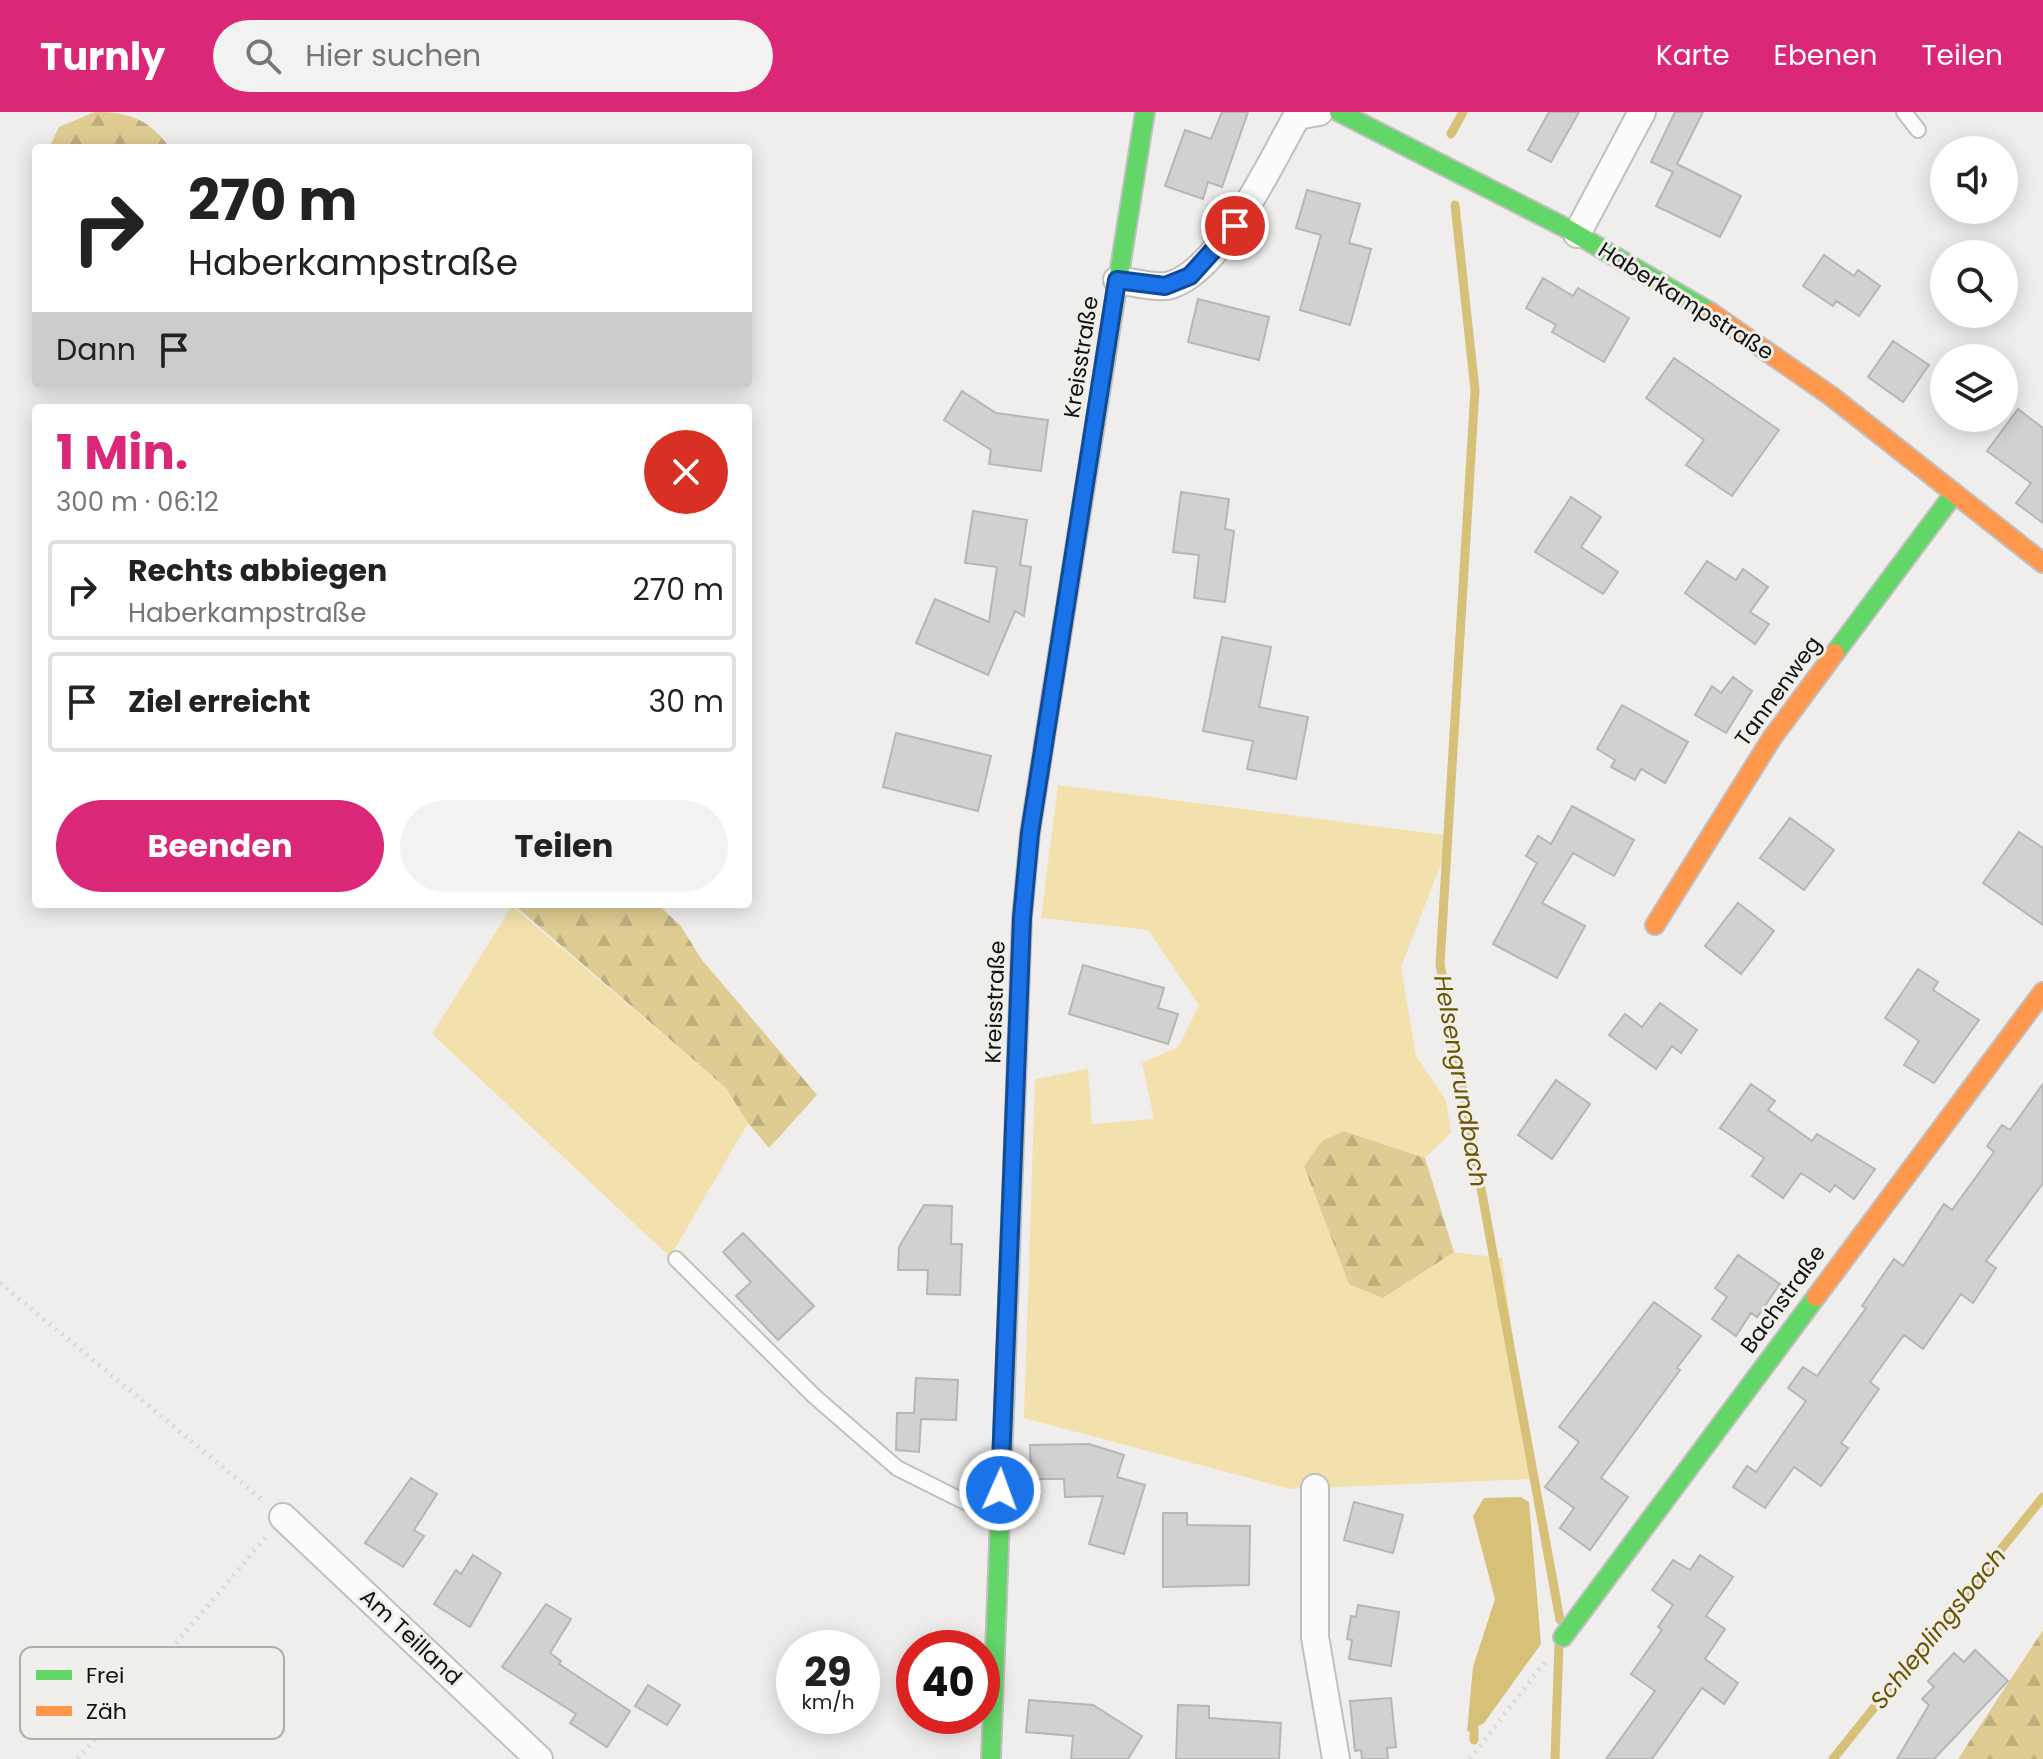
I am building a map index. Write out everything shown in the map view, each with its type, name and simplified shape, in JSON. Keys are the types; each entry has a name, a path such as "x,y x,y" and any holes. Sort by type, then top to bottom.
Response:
{"street":[{"name":"Kreisstraße","path":"991,1759 1022,918 1028,847 1039,756 1145,112"},
{"path":"1117,280 1165,286 1190,276 1235,226 1297,116 1319,112"},
{"name":"Haberkampstraße","path":"1339,112 1577,234 1698,303 1768,351 2043,563"},
{"path":"1577,234 1642,112"},
{"name":"Tannenweg","path":"1655,925 1772,738 1953,495"},
{"name":"Bachstraße","path":"1559,1643 2043,992"},
{"path":"1315,1488 1315,1637 1336,1759"},
{"name":"Am Teilland","path":"283,1517 539,1759"}],"lane":[{"path":"1904,112 1918,130"},
{"path":"676,1259 814,1396 897,1468 999,1519"}],"path":[{"path":"0,1283 283,1517 173,1647"},
{"path":"1470,1759 1559,1643"},
{"path":"78,1759 95,1739"}],"shaded area":[{"path":"1058,785 1452,836 1401,967 1416,1056 1446,1100 1451,1133 1425,1158 1344,1131 1383,1298 1454,1252 1502,1258 1532,1479 1290,1489 1024,1418 1035,1079 1088,1069 1092,1124 1154,1119 1142,1063 1178,1047 1199,1005 1148,930 1041,918"},
{"path":"511,908 514,908 725,1087 748,1123 670,1257 432,1034"},
{"path":"1521,1497 1529,1502 1541,1644 1484,1723 1467,1732 1473,1667 1495,1599 1473,1516 1484,1498"}],"green space":[{"path":"95,112 118,114 146,124 167,144 51,144 59,127"},
{"path":"518,908 661,908 680,925 702,960 817,1095 769,1148 748,1123 725,1087"},
{"path":"1344,1131 1425,1158 1454,1252 1383,1298 1349,1284 1304,1166 1322,1141"},
{"path":"2043,1630 2043,1759 1958,1759"}],"building":[{"path":"1222,112 1248,112 1222,187 1208,182 1203,199 1165,186 1185,130 1211,139"},
{"path":"1549,112 1579,112 1551,162 1528,150"},
{"path":"1675,112 1703,112 1677,164 1741,196 1720,237 1656,206 1673,172 1651,162"},
{"path":"1307,190 1360,204 1349,243 1371,249 1350,325 1300,310 1321,235 1296,228"},
{"path":"1824,255 1854,276 1858,270 1880,286 1859,316 1836,301 1833,306 1803,286"},
{"path":"1543,278 1573,296 1578,288 1629,318 1604,362 1552,332 1556,325 1526,308"},
{"path":"1198,299 1269,317 1259,360 1188,342"},
{"path":"1893,341 1929,365 1903,402 1868,377"},
{"path":"1674,358 1779,430 1732,496 1686,465 1704,440 1646,398"},
{"path":"962,391 996,413 1048,420 1041,471 989,464 991,450 944,420"},
{"path":"2018,409 2043,428 2043,523 2016,503 2031,483 1987,451 2001,432 2018,432"},
{"path":"1181,492 1229,499 1225,529 1234,531 1225,602 1194,598 1199,555 1173,552"},
{"path":"1571,497 1601,517 1581,547 1618,572 1603,594 1535,552"},
{"path":"973,511 1027,520 1020,565 1031,567 1024,616 1015,611 988,675 916,643 935,599 989,622 997,567 965,563"},
{"path":"1707,561 1736,580 1743,569 1768,587 1750,612 1769,624 1755,644 1685,593"},
{"path":"1222,637 1271,647 1259,707 1308,717 1296,779 1247,769 1253,741 1203,731"},
{"path":"1733,677 1752,691 1726,733 1695,715 1712,686 1721,693"},
{"path":"1622,705 1688,742 1665,783 1641,769 1635,780 1611,767 1615,760 1597,749"},
{"path":"896,733 991,756 978,811 883,787"},
{"path":"1572,806 1634,840 1614,876 1573,853 1542,903 1585,926 1557,978 1493,944 1537,863 1526,856 1538,836 1551,844"},
{"path":"1790,818 1834,850 1804,890 1760,858"},
{"path":"2019,832 2043,848 2043,925 1983,883"},
{"path":"1738,903 1774,931 1741,974 1705,946"},
{"path":"1083,965 1164,988 1158,1008 1178,1014 1168,1044 1069,1014"},
{"path":"1918,969 1938,982 1933,990 1979,1020 1934,1083 1904,1065 1919,1041 1885,1018"},
{"path":"1660,1003 1697,1030 1681,1053 1672,1046 1656,1069 1609,1035 1625,1014 1642,1027"},
{"path":"1556,1080 1590,1104 1552,1159 1518,1135"},
{"path":"1751,1084 1775,1101 1768,1110 1812,1141 1817,1134 1875,1169 1854,1199 1835,1185 1830,1192 1801,1173 1783,1198 1752,1176 1764,1158 1720,1128"},
{"path":"2043,1084 2043,1183 1986,1261 1996,1268 1973,1303 1961,1294 1923,1349 1904,1335 1870,1382 1879,1389 1841,1443 1848,1448 1821,1486 1794,1467 1765,1508 1733,1487 1747,1466 1756,1472 1806,1401 1788,1388 1803,1367 1817,1376 1866,1308 1862,1306 1894,1259 1903,1266 1944,1204 1952,1210 1994,1152 1987,1146 2002,1125 2010,1130"},
{"path":"924,1205 952,1206 951,1244 962,1244 960,1295 927,1294 928,1270 898,1270 899,1247"},
{"path":"743,1233 814,1306 778,1340 736,1296 751,1282 723,1252"},
{"path":"1738,1255 1780,1284 1757,1317 1751,1313 1736,1336 1712,1319 1727,1297 1715,1288"},
{"path":"1654,1302 1701,1336 1677,1368 1680,1370 1601,1478 1628,1497 1590,1550 1560,1528 1574,1508 1545,1487 1579,1442 1559,1427"},
{"path":"916,1378 958,1380 956,1420 921,1419 919,1452 896,1450 897,1413 914,1413"},
{"path":"1089,1444 1124,1455 1117,1477 1145,1485 1124,1554 1089,1544 1103,1496 1065,1497 1064,1479 1031,1479 1030,1445"},
{"path":"411,1478 437,1494 414,1530 424,1536 403,1567 365,1543"},
{"path":"1354,1502 1403,1515 1393,1553 1344,1540"},
{"path":"1163,1513 1187,1513 1187,1525 1250,1526 1249,1585 1163,1587"},
{"path":"473,1555 501,1573 470,1627 434,1604 456,1570 461,1574"},
{"path":"1700,1555 1733,1577 1706,1616 1725,1629 1705,1659 1738,1683 1724,1704 1702,1688 1652,1759 1606,1759 1655,1691 1631,1674 1662,1630 1658,1627 1673,1605 1652,1590 1673,1560 1690,1570"},
{"path":"546,1604 571,1619 550,1653 561,1661 559,1664 630,1711 607,1747 570,1723 576,1714 502,1667"},
{"path":"1358,1605 1399,1612 1391,1666 1349,1659 1352,1640 1347,1639 1351,1616 1356,1617"},
{"path":"1975,1650 2008,1681 1934,1759 1897,1759 1929,1705 1922,1699 1934,1687 1928,1681 1954,1653 1964,1662"},
{"path":"648,1685 680,1705 667,1725 635,1706"},
{"path":"1391,1698 1396,1747 1387,1748 1388,1759 1362,1759 1361,1750 1355,1751 1350,1701"},
{"path":"1029,1700 1093,1705 1142,1736 1128,1759 1071,1759 1073,1736 1026,1732"},
{"path":"1178,1705 1209,1706 1209,1718 1281,1723 1279,1759 1176,1759"}],"waterway":[{"name":"Helsengrundbach","path":"1451,134 1463,112"},
{"name":"Helsengrundbach","path":"1455,205 1475,390 1440,964 1560,1620"},
{"name":"Schleplingsbach","path":"1833,1759 2043,1497"},
{"name":"Helsengrundbach","path":"1555,1759 1559,1643"},
{"path":"1474,1729 1474,1740"}],"traffic: fast":[{"path":"1052,693 1145,112"},
{"path":"1339,112 1566,228 1710,312"},
{"path":"1835,653 1953,495"},
{"path":"991,1759 1012,1196"},
{"path":"1563,1637 1816,1297"}],"traffic: slow":[{"path":"1710,312 1831,396 2043,563"},
{"path":"1655,925 1772,738 1835,653"},
{"path":"1012,1196 1022,918 1030,833 1052,693"},
{"path":"1816,1297 2043,992"}],"route":[{"path":"1000,1490 1022,918 1030,833 1039,756 1117,280 1165,286 1190,276 1235,226"}]}
